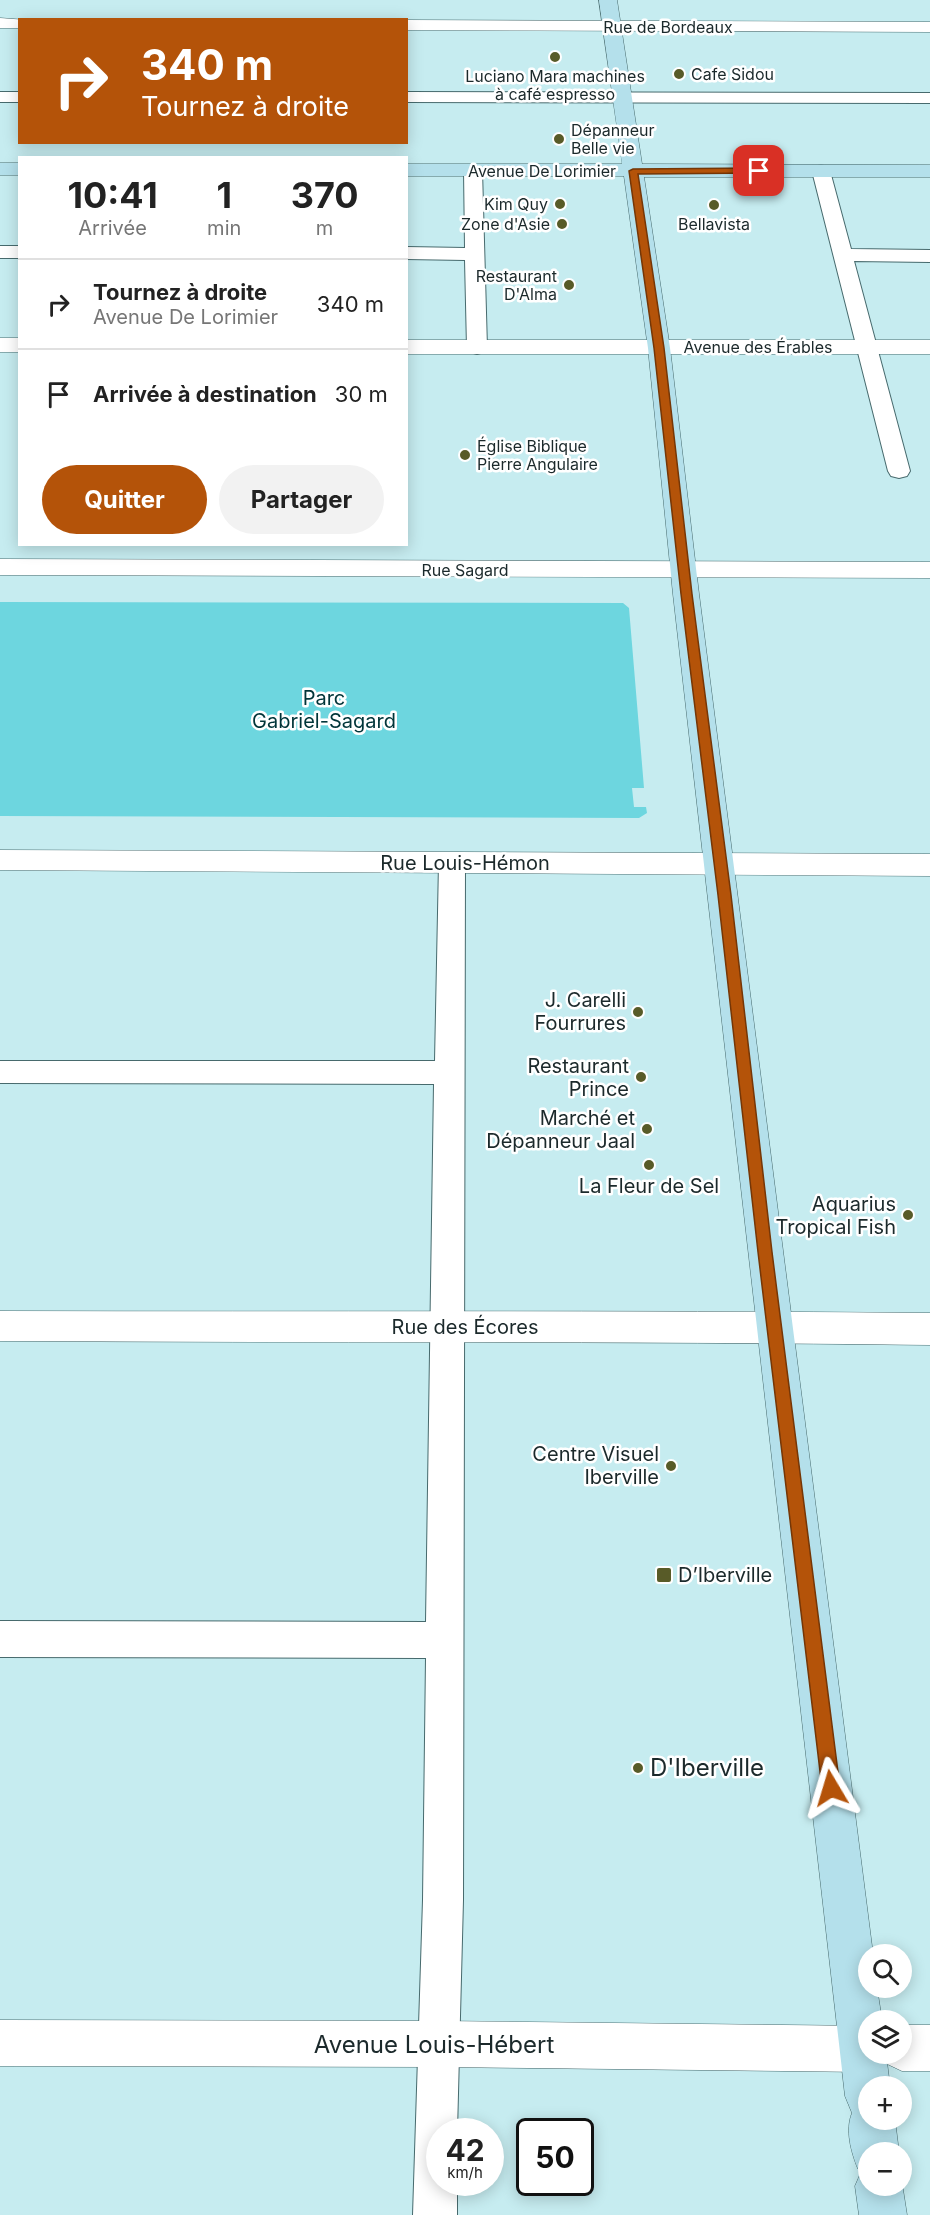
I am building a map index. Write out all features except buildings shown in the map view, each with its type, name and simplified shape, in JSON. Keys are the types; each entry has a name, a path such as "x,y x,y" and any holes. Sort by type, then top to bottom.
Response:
{"main road":[{"path":"608,0 659,348 775,1328 872,2010"},
{"path":"0,170 18,170"},
{"name":"Avenue De Lorimier","path":"408,170 930,171"},
{"path":"880,2196 883,2215"}],"street":[{"path":"0,23 18,23"},
{"name":"Rue de Bordeaux","path":"408,25 930,27"},
{"path":"0,345 18,345"},
{"name":"Avenue des Érables","path":"408,347 930,347"},
{"name":"Rue Sagard","path":"0,567 930,570"},
{"name":"Rue Louis-Hémon","path":"0,860 930,865"},
{"name":"Rue des Écores","path":"0,1326 446,1328 645,1326 930,1329"},
{"name":"Avenue Louis-Hébert","path":"0,2043 438,2044 858,2049"},
{"name":"Avenue Louis-Hébert","path":"912,2048 930,2048"}],"lane":[{"path":"0,97 18,97"},
{"path":"408,97 930,98"},
{"path":"473,170 477,348"},
{"path":"821,171 899,471"},
{"path":"0,252 18,252"},
{"path":"408,253 474,254"},
{"path":"844,255 930,256"},
{"path":"435,2215 443,1858 452,863"},
{"path":"0,1072 449,1073"},
{"path":"0,1639 444,1640"}],"green space":[{"name":"Parc Gabriel-Sagard","path":"0,602 623,603 629,608 644,788 632,788 634,807 646,807 647,813 639,818 0,816"}],"place":[{"name":"Luciano Mara machines à café espresso","path":"555,57"},
{"name":"Cafe Sidou","path":"679,74"},
{"name":"Dépanneur Belle vie","path":"559,139"},
{"name":"Kim Quy","path":"560,204"},
{"name":"Bellavista","path":"714,205"},
{"name":"Zone d'Asie","path":"562,224"},
{"name":"Restaurant D'Alma","path":"569,285"},
{"name":"Église Biblique Pierre Angulaire","path":"465,455"},
{"name":"J. Carelli Fourrures","path":"638,1012"},
{"name":"Restaurant Prince","path":"641,1077"},
{"name":"Marché et Dépanneur Jaal","path":"647,1129"},
{"name":"La Fleur de Sel","path":"649,1165"},
{"name":"Aquarius Tropical Fish","path":"908,1215"},
{"name":"Centre Visuel Iberville","path":"671,1466"},
{"name":"D’Iberville","path":"664,1575"},
{"name":"D'Iberville","path":"638,1768"}],"route":[{"path":"759,171 633,171 659,348 686,594 725,895 765,1252 831,1788"}]}
